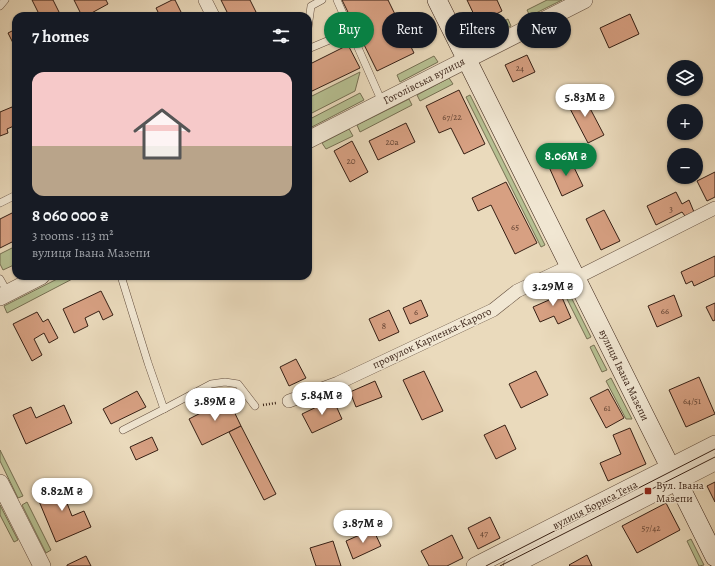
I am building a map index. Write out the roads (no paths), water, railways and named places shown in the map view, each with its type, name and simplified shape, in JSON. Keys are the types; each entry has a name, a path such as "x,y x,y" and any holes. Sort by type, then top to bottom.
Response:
{"main road":[{"name":"вулиця Івана Мазепи","path":"437,0 715,557"}],"street":[{"path":"206,0 211,12"},
{"name":"Гоголівська вулиця","path":"312,138 584,0"},
{"name":"провулок Карпенка-Карого","path":"289,401 338,383 493,310 517,291 573,272 715,208"},
{"path":"3,289 29,280"},
{"name":"вулиця Бориса Тена","path":"512,566 673,474 715,444"},
{"name":"вулиця Бориса Тена","path":"475,566 673,474 715,462"},
{"path":"0,482 42,566"}],"lane":[{"path":"0,6 5,0"},
{"path":"310,12 311,6 322,0"},
{"path":"338,0 343,12"},
{"path":"312,47 324,42"},
{"path":"358,48 382,102"},
{"path":"0,203 12,197"},
{"path":"122,280 164,409"},
{"path":"123,430 211,384 225,382 238,384 255,406"}],"tram line":[{"path":"486,566 715,449"},
{"path":"500,566 715,457"}],"place":[{"name":"Вул. Івана Мазепи","path":"648,491"}]}
